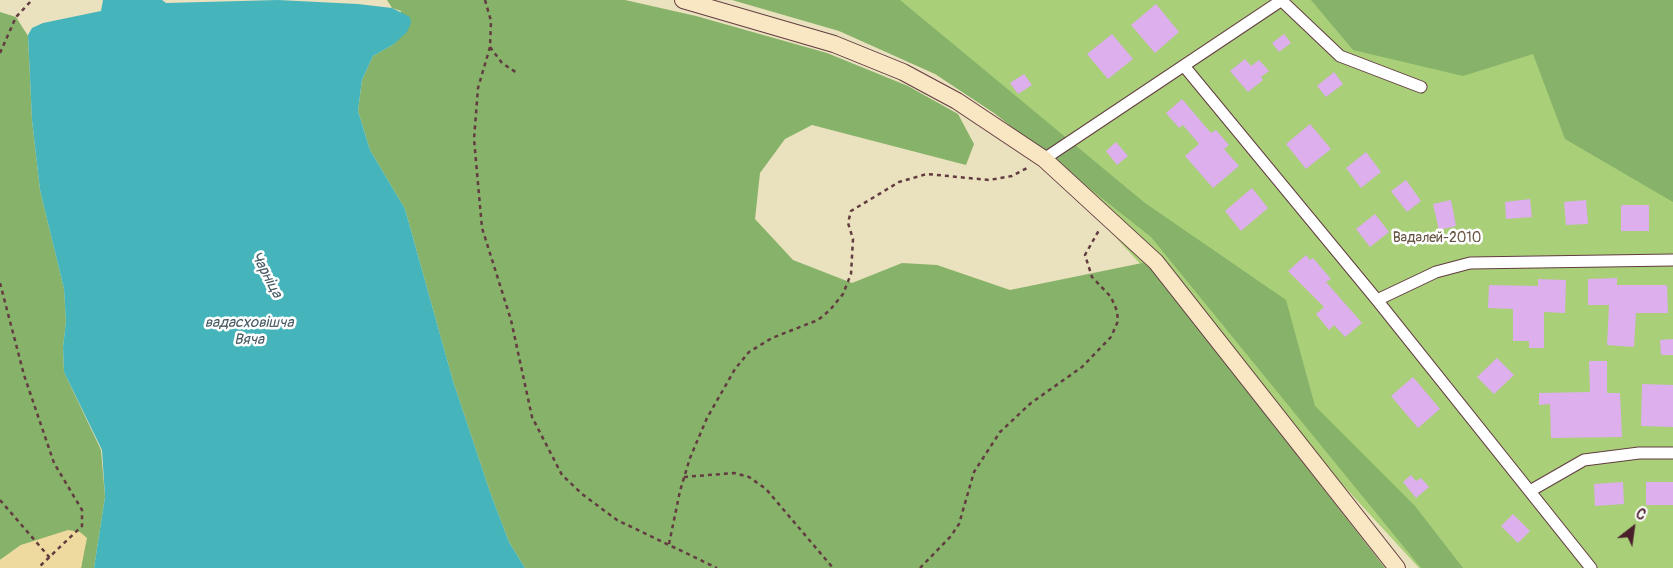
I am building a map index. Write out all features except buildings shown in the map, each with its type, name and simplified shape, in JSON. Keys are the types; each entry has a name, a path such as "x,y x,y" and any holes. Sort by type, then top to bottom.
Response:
{"street":[{"path":"684,0 834,44 902,72 957,101 1044,159 1156,262 1397,568"},
{"path":"1044,159 1282,0 1340,56 1421,87"},
{"path":"1184,66 1377,300 1592,568"},
{"path":"1377,300 1436,272 1470,263 1673,260"},
{"path":"1530,491 1584,460 1639,453 1673,453"}],"path":[{"path":"0,53 16,17 32,0"},
{"path":"485,0 491,22 490,47 478,88 474,139 482,228 511,320 532,417 562,475 582,494 617,520 717,568"},
{"path":"490,47 502,63 517,72"},
{"path":"669,544 684,477 707,418 735,369 749,352 772,338 818,320 830,310 843,294 850,274 853,239 848,223 851,211 898,182 927,174 989,180 1012,176 1044,159"},
{"path":"920,568 950,536 958,524 974,472 1000,432 1031,403 1082,367 1111,338 1118,321 1117,311 1111,297 1092,277 1085,255 1093,238 1108,217"},
{"path":"0,283 24,376 54,463 82,510 82,526 38,568"},
{"path":"684,477 734,473 749,477 766,489 833,568"},
{"path":"0,500 50,558"}],"green space":[{"path":"387,0 625,0 696,16 827,53 908,86 958,114 974,144 966,165 812,125 785,139 760,173 755,219 793,260 852,283 902,263 937,265 1010,290 1147,262 1385,568 525,568 509,542 490,492 453,381 405,209 370,150 358,111 362,80 373,56 394,44 401,11 392,8"},
{"path":"732,0 900,0 1145,203 1286,300 1315,406 1415,506 1463,568 1421,568 1151,237 994,113 935,74 839,31"},
{"name":"Вадалей-2010","path":"895,0 1673,0 1673,568 1419,568 1044,159"},
{"path":"1311,0 1673,0 1673,202 1565,139 1533,54 1463,76 1353,50"},
{"path":"0,12 16,17 28,36 32,120 40,190 64,289 66,321 63,347 64,372 101,450 105,497 94,568 81,568 83,554 37,542 21,545 0,560"}],"sand":[{"path":"68,530 80,532 87,538 81,568 0,568 0,560 21,545"}],"water":[{"name":"вадасховішча Вяча","path":"103,0 162,0 166,3 278,0 358,4 392,8 410,17 411,23 407,32 394,44 373,56 362,80 358,111 370,150 405,209 453,381 490,492 509,542 525,568 94,568 105,497 102,450 64,372 63,347 66,321 64,289 40,190 32,120 28,35 32,28 43,23 101,11"}],"water label":[{"name":"Чарніца","path":"266,275"}]}
